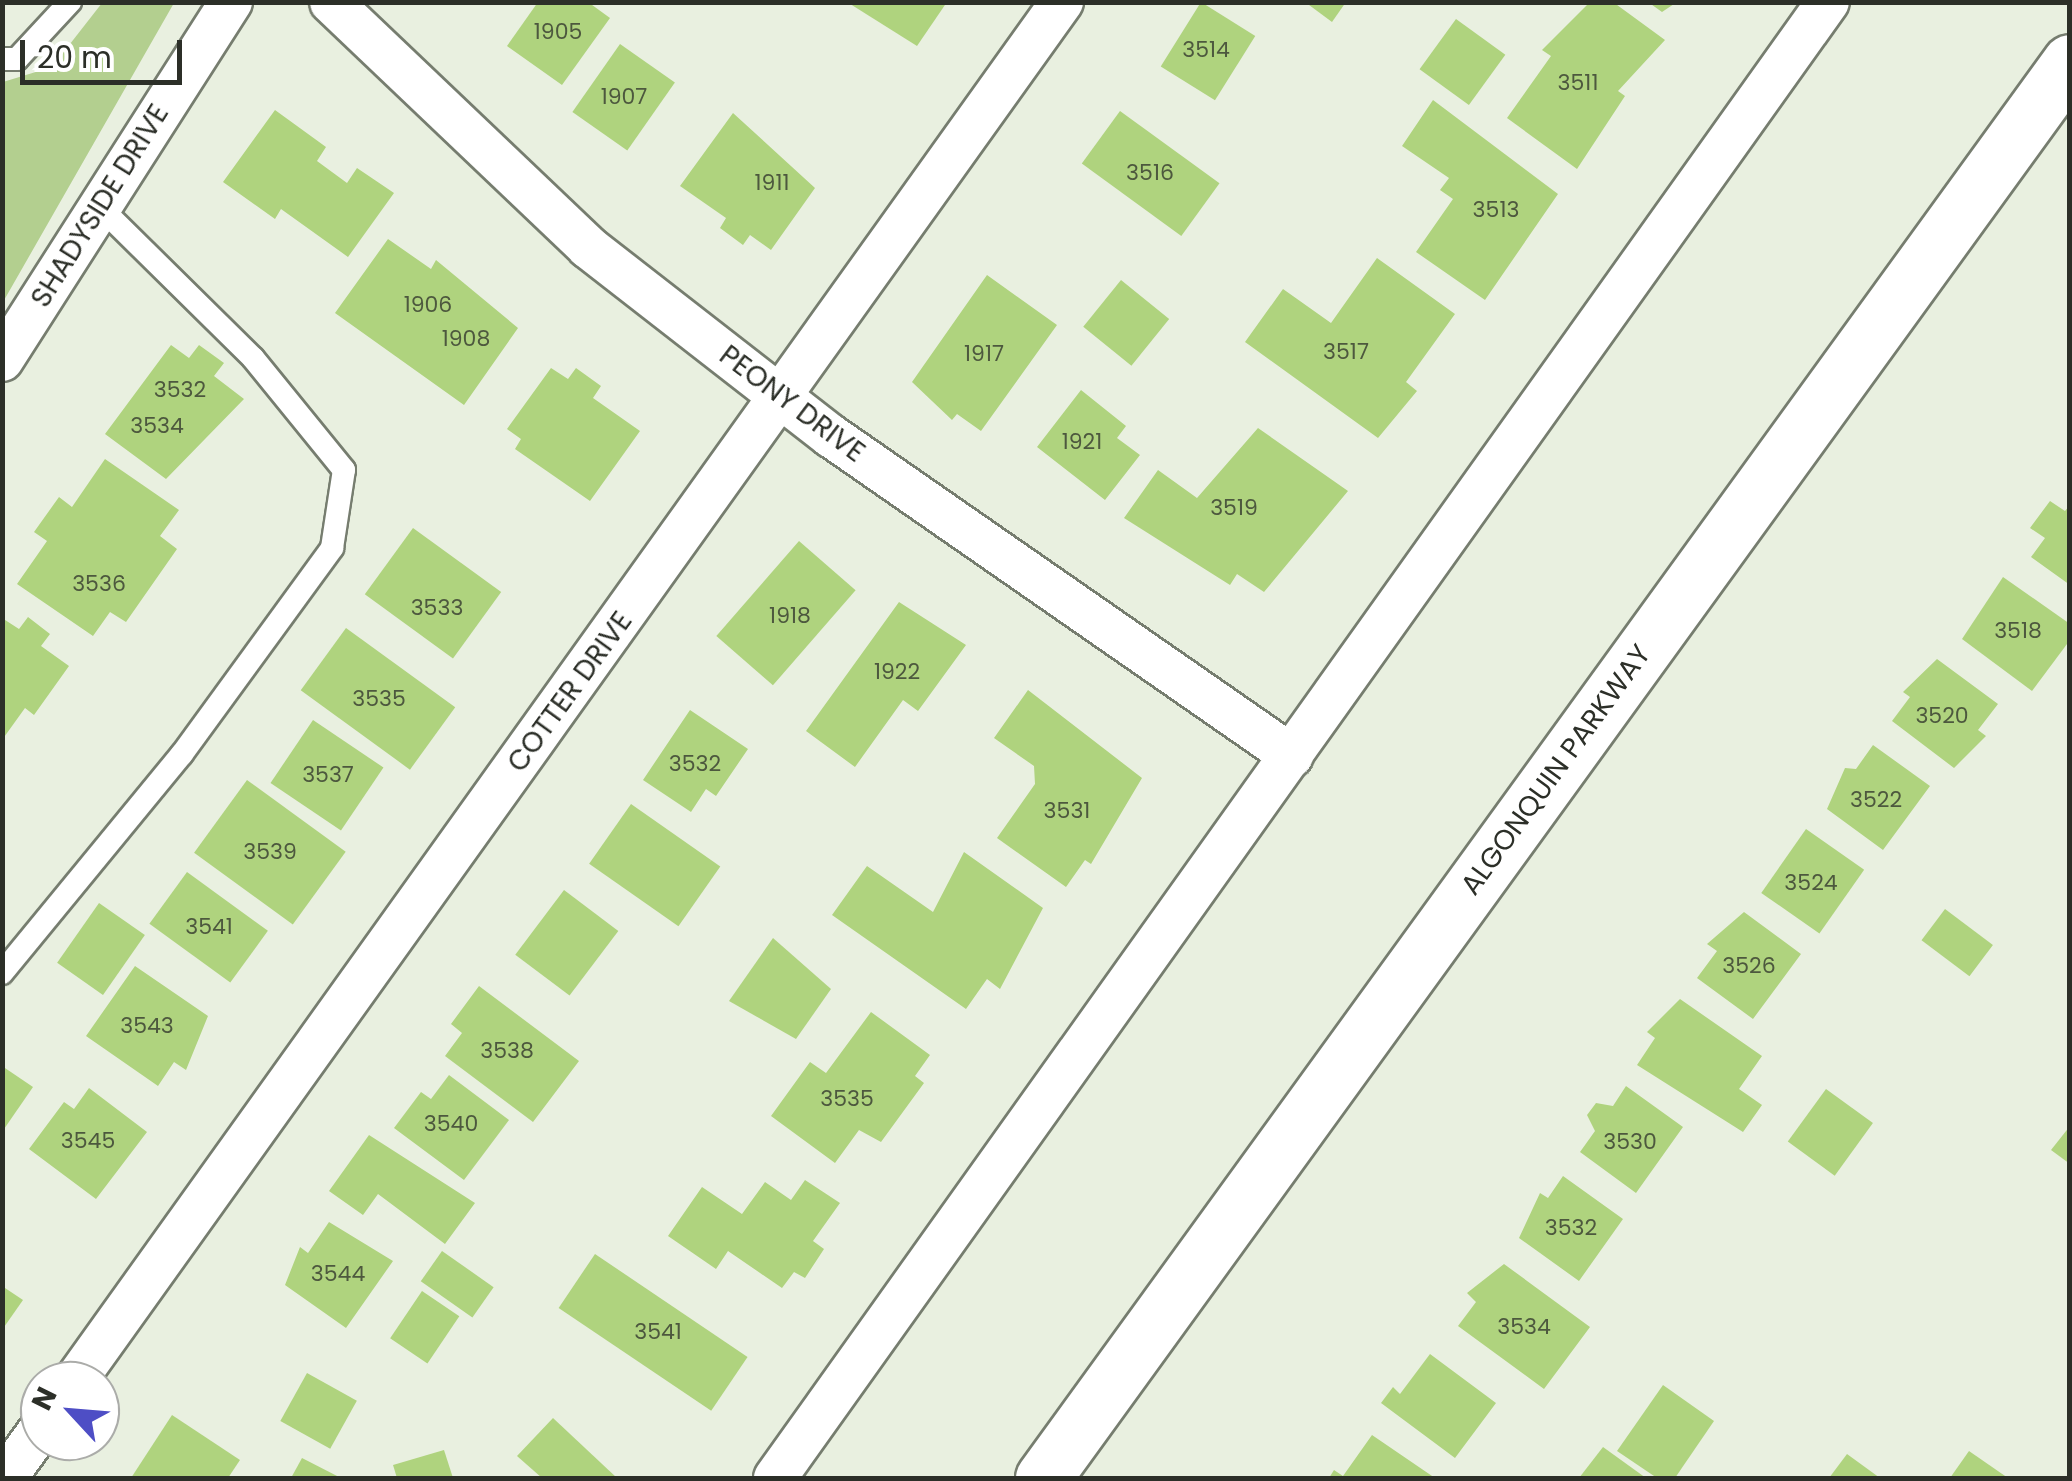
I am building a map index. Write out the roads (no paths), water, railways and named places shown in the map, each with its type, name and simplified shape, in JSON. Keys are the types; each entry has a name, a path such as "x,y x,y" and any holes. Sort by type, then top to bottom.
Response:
{"main road":[{"name":"ALGONQUIN PARKWAY","path":"1043,1478 2070,62"}],"street":[{"name":"SHADYSIDE DRIVE","path":"2,360 231,2"},
{"name":"PEONY DRIVE","path":"331,2 493,165 781,398 1292,756"},
{"name":"COTTER DRIVE","path":"89,1361 1062,2"},
{"path":"775,1478 1828,2"},
{"path":"5,1478 20,1457"}],"lane":[{"path":"2,59 17,59 70,2"},
{"path":"2,974 182,754 332,548 344,470 253,358 100,207"}]}
